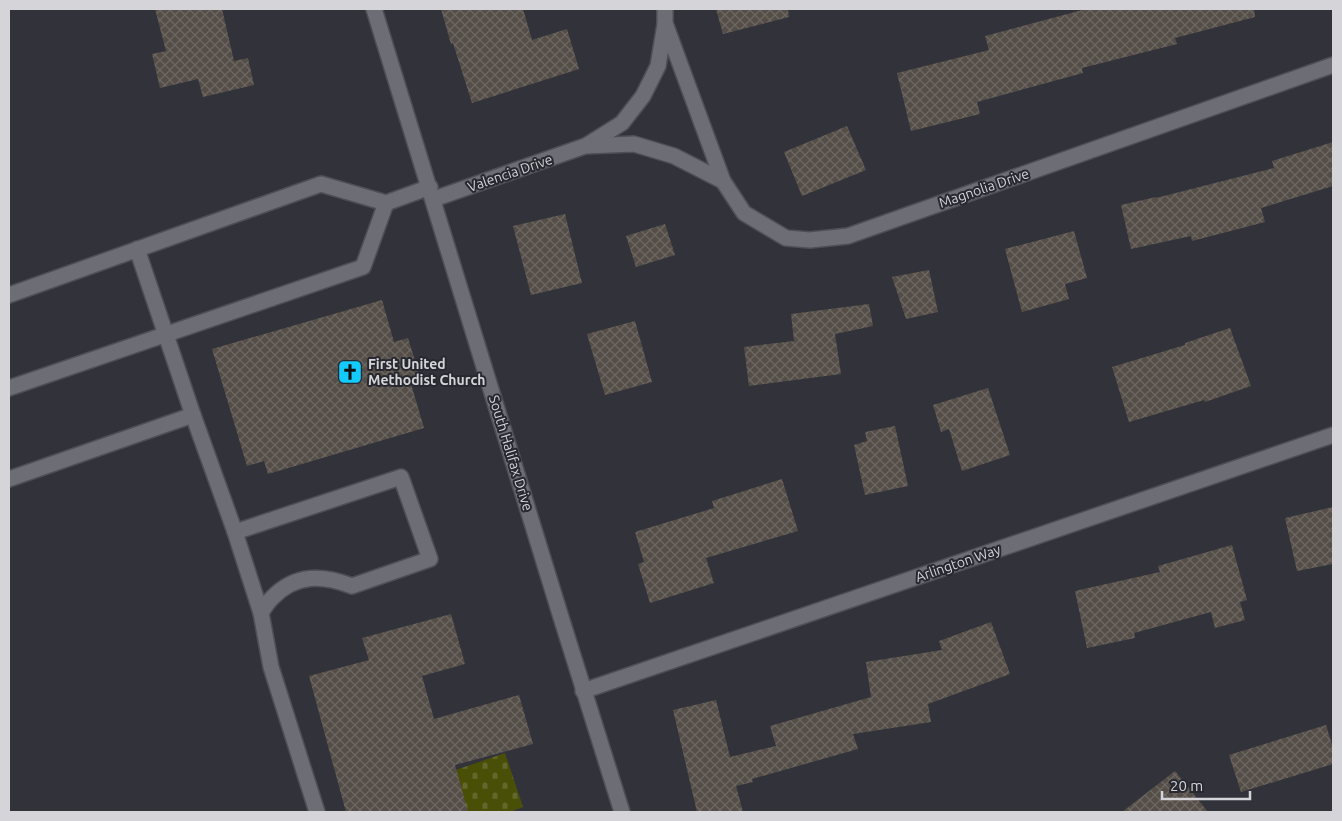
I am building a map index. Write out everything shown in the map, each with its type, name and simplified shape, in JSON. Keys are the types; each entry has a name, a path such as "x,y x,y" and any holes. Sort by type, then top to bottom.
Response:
{"street":[{"name":"South Halifax Drive","path":"374,9 622,812"},
{"name":"Valencia Drive","path":"585,146 622,123 643,96 658,66 665,16"},
{"name":"Valencia Drive","path":"665,16 696,109"},
{"name":"Magnolia Drive","path":"696,109 723,181 744,213 786,238 810,240 848,236 1333,65"},
{"name":"Valencia Drive","path":"386,203 432,193 585,146 634,144 674,156 723,181"},
{"path":"9,295 321,184 386,203 363,267 9,388"},
{"path":"137,249 235,532 261,614 271,667 316,812"},
{"path":"9,479 193,415"},
{"name":"Arlington Way","path":"584,691 1333,436"},
{"path":"235,532 401,477 430,559 352,586 339,581 305,578 289,584 272,597 261,614"}],"green space":[{"path":"505,753 523,807 510,812 461,812 447,773"}],"building":[{"path":"155,9 222,9 234,61 248,58 254,85 203,97 198,79 160,88 152,54 166,51"},
{"path":"441,9 523,9 532,40 567,29 579,69 472,103"},
{"path":"716,9 788,9 789,17 723,34"},
{"path":"1086,9 1254,9 1255,17 1175,38 1177,44 1082,68 1083,73 977,102 980,114 911,131 897,73 989,50 985,36"},
{"path":"847,126 866,170 802,196 784,152"},
{"path":"1333,142 1333,186 1261,208 1265,222 1192,241 1191,236 1131,249 1121,205 1274,168 1272,161"},
{"path":"565,214 582,283 531,295 513,226"},
{"path":"665,224 675,255 636,267 626,236"},
{"path":"1074,231 1087,278 1065,284 1069,299 1022,312 1005,249"},
{"path":"929,270 938,312 906,319 892,277"},
{"path":"382,300 394,342 408,338 421,381 411,384 424,428 268,474 264,461 247,466 212,349"},
{"path":"869,304 873,326 835,334 841,374 749,386 744,347 794,341 791,314"},
{"path":"635,321 652,382 605,395 587,334"},
{"path":"1230,328 1251,386 1205,402 1204,400 1129,422 1112,367 1185,345 1185,343"},
{"path":"988,388 1010,455 962,471 949,429 941,432 933,405"},
{"path":"895,426 908,486 865,495 854,445 867,441 865,432"},
{"path":"782,479 798,531 706,558 714,583 650,603 638,564 644,562 635,532 714,508 712,501"},
{"path":"1333,507 1333,564 1297,571 1285,518"},
{"path":"1232,545 1247,600 1240,602 1245,620 1215,628 1211,612 1134,633 1135,638 1087,648 1075,591 1160,572 1158,566"},
{"path":"451,614 465,664 422,676 434,719 519,695 533,744 455,765 468,812 346,812 309,676 369,660 362,638"},
{"path":"991,622 1010,674 928,704 931,722 853,734 858,749 752,779 753,782 736,786 743,812 697,812 673,710 716,700 730,757 776,746 770,726 871,697 866,662 942,650 939,641"},
{"path":"1326,725 1333,748 1333,764 1241,792 1229,755"},
{"path":"1175,771 1208,812 1122,812"}],"place":[{"name":"First United Methodist Church","path":"350,372"}]}
